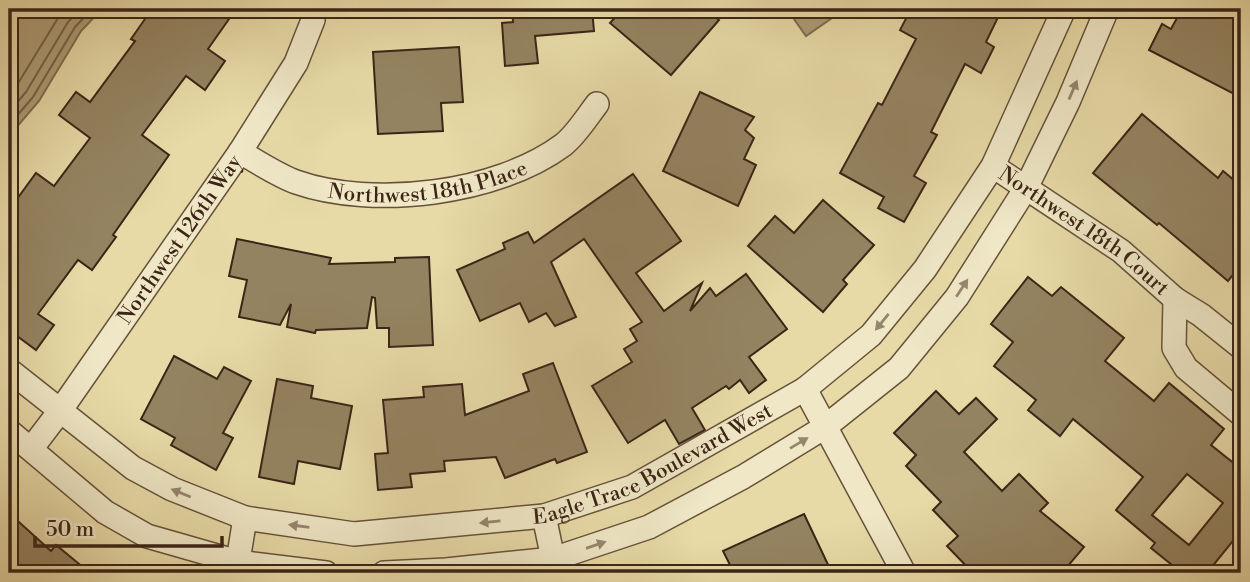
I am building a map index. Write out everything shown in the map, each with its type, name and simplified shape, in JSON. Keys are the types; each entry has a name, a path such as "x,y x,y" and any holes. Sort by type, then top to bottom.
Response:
{"street":[{"name":"Eagle Trace Boulevard West","path":"9,370 133,468 172,489 245,518 354,534 544,516 632,487 805,389 871,335 925,269 993,166 1064,9"},
{"path":"384,573 555,566 649,527 743,477 825,428 899,368 957,297 1026,188 1068,102 1107,9"},
{"name":"Northwest 126th Way","path":"31,449 240,152 296,63 313,20"},
{"name":"Northwest 18th Place","path":"240,152 295,182 337,193 391,196 442,191 503,176 543,158 566,143 597,104"},
{"name":"Northwest 18th Court","path":"993,166 1121,251 1175,299 1201,315 1241,347"},
{"name":"Northwest 18th Court","path":"1175,299 1174,348 1186,368 1241,414"},
{"path":"805,389 904,573"},
{"path":"9,431 105,512 147,536 237,567 326,573"},
{"path":"544,516 555,566"},
{"path":"237,567 245,518"}],"water":[{"path":"9,9 102,9 81,31 39,101 9,136"},
{"path":"787,9 845,9 806,36"}],"building":[{"path":"152,9 236,9 208,49 225,61 205,90 186,76 142,135 169,155 92,270 78,260 38,314 54,325 36,350 9,330 9,210 36,173 54,186 90,138 59,115 76,92 90,102 135,41 131,39"},
{"path":"512,9 592,9 594,31 535,36 538,63 505,66 502,23 513,22"},
{"path":"623,9 706,9 719,20 671,75 610,23"},
{"path":"911,9 1002,9 986,42 994,47 981,73 965,64 931,132 937,135 914,176 926,183 904,222 878,208 884,197 840,173 878,103 882,105 916,39 900,30"},
{"path":"1182,9 1241,9 1241,84 1236,95 1149,50 1162,24 1171,29"},
{"path":"459,47 463,102 441,103 443,131 378,134 373,52"},
{"path":"700,92 754,117 745,130 754,138 744,159 756,165 738,206 663,171"},
{"path":"1142,114 1218,178 1223,171 1241,186 1241,265 1228,281 1159,223 1157,225 1093,173"},
{"path":"633,174 681,241 636,273 664,311 702,283 690,311 710,288 716,296 746,274 787,329 749,357 766,380 749,393 740,380 729,389 726,386 692,408 705,430 679,444 665,420 628,443 592,386 632,362 624,349 637,341 630,329 642,322 584,239 551,262 576,317 555,326 546,313 529,322 520,303 480,321 457,270 505,249 503,243 528,232 534,243"},
{"path":"823,200 874,245 843,280 847,284 823,312 748,246 775,216 794,233"},
{"path":"237,239 331,258 329,264 395,262 395,258 429,257 433,345 389,347 389,328 377,328 375,298 372,297 367,328 316,330 315,333 287,327 291,304 280,325 239,317 247,280 229,276"},
{"path":"1028,277 1052,296 1061,287 1124,338 1105,361 1154,401 1169,383 1224,429 1211,445 1241,469 1241,531 1207,573 1182,573 1151,548 1155,543 1116,510 1143,477 1073,419 1060,436 1028,410 1036,400 994,366 1013,342 991,324","holes":["1187,474 1223,503 1189,545 1152,515"]},
{"path":"174,356 217,379 224,367 251,381 223,433 233,438 216,470 171,445 175,438 141,419"},
{"path":"553,363 587,452 557,463 555,459 505,478 496,457 444,461 445,471 410,474 412,487 378,490 375,454 388,453 383,400 424,397 423,387 462,384 465,415 529,391 523,374"},
{"path":"277,379 313,386 311,398 352,406 340,469 298,461 294,484 259,477"},
{"path":"936,391 959,414 976,398 997,419 964,452 1002,491 1019,474 1048,503 1040,511 1084,547 1062,573 973,573 947,546 958,536 933,510 941,502 906,466 916,455 894,433"},
{"path":"9,513 51,551 56,545 90,573 9,573"},
{"path":"804,514 832,573 734,573 723,551"}]}
